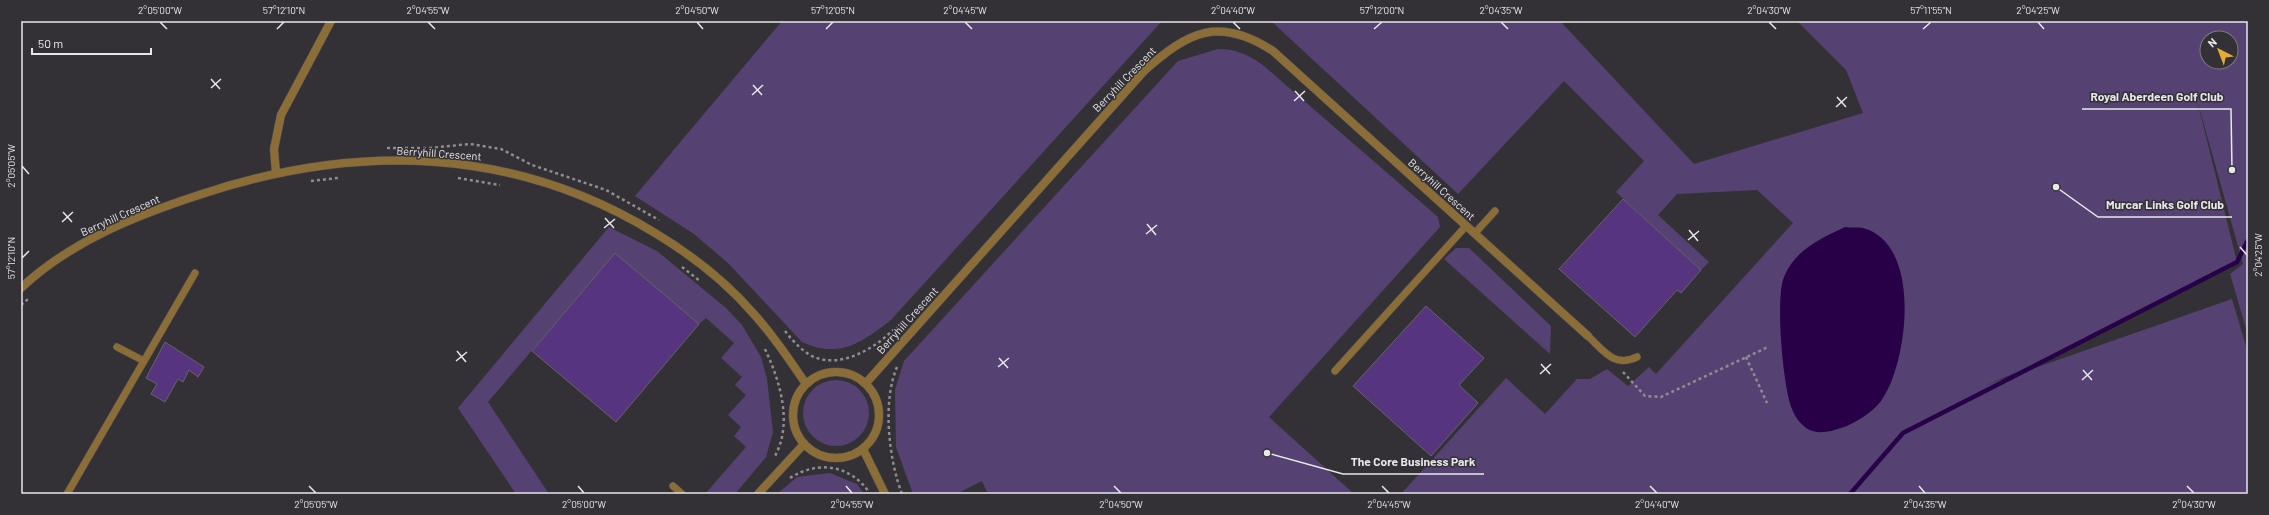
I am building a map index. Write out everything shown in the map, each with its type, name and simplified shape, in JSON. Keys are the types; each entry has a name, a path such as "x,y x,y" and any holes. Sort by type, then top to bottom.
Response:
{"street":[{"path":"276,174 274,149 281,115 331,21"},
{"name":"Berryhill Crescent","path":"866,383 1144,71 1167,50 1187,38 1208,31 1242,34 1273,51 1588,336"},
{"name":"Berryhill Crescent","path":"21,288 54,260 135,218 228,185 276,174 317,167 406,160 470,165 501,169 600,202 673,244 725,286 751,311 771,335 806,384"},
{"path":"836,372 855,375 866,383 875,395 880,409 879,424 873,438 863,449 851,456 838,458 820,454 804,444 796,432 793,420 796,400 806,384 816,376 836,372"},
{"path":"758,494 804,444"},
{"path":"863,449 885,494"}],"lane":[{"path":"1474,233 1495,211"},
{"path":"1335,371 1466,226"},
{"path":"67,494 195,273"},
{"path":"1588,336 1612,358 1625,362 1638,357"},
{"path":"117,347 144,361"},
{"path":"673,486 682,494"}],"path":[{"path":"383,148 429,148 470,144 501,149 532,164 606,190 662,222"},
{"path":"317,167 319,180"},
{"path":"306,182 341,178"},
{"path":"457,178 507,187"},
{"path":"676,262 706,286"},
{"path":"21,305 33,293"},
{"path":"781,326 803,350 816,357 830,359 855,355 869,349 884,340 896,327 906,337"},
{"path":"761,342 771,361 782,400 783,436 774,458"},
{"path":"1612,358 1639,391 1645,396 1652,398 1661,397 1768,347"},
{"path":"1746,357 1766,403"},
{"path":"898,365 891,386 890,446 891,460 902,494"},
{"path":"786,481 808,469 824,466 836,468 854,475 871,494"}],"shaded area":[{"path":"782,21 1162,21 891,320 860,342 839,349 828,349 802,342 728,263 694,234 635,196"},
{"path":"1271,21 1560,21 1694,164 1863,113 1846,70 1797,21 2248,21 2248,335 2230,274 2243,264 2196,96 2237,262 2041,362 1986,385 2232,299 2248,353 2248,494 1401,494 1506,378 1545,414 1577,379 1590,379 1607,369 1628,386 1649,367 1656,374 1793,223 1757,190 1677,194 1658,215 1709,262 1701,270 1616,192 1644,161 1564,81 1458,194"},
{"path":"1218,49 1242,53 1264,66 1438,217 1440,227 1269,417 1354,494 988,494 982,481 956,494 913,494 896,447 895,390 904,361 1178,61"},
{"path":"609,227 657,251 726,308 742,325 761,357 767,379 773,432 766,457 735,494 705,494 746,447 734,436 741,427 728,415 746,395 735,385 742,377 721,358 734,343 706,318 699,324 615,253 488,402 549,494 516,494 458,408"},
{"path":"1845,227 1863,228 1882,239 1895,257 1902,280 1905,307 1903,334 1898,361 1890,384 1881,401 1868,414 1851,424 1832,431 1815,432 1806,428 1796,417 1789,398 1781,343 1781,288 1784,277 1789,268 1801,253 1809,246"},
{"path":"1456,248 1469,248 1551,326 1550,354 1444,259"},
{"path":"836,380 849,383 859,390 866,400 869,413 866,426 859,436 849,443 836,446 823,443 813,436 806,426 803,413 806,400 813,390 823,383"},
{"path":"830,473 857,484 864,494 777,494 797,477"}],"building":[{"path":"1623,199 1701,270 1681,293 1677,290 1635,337 1559,269"},
{"path":"615,253 699,324 616,422 532,351"},
{"path":"1426,306 1484,358 1459,385 1478,403 1431,456 1353,386"},
{"path":"165,342 204,367 198,377 189,370 183,382 178,379 165,402 151,394 157,384 146,378"}],"waterway":[{"path":"1850,494 1903,433 2237,262 2248,240"}],"place":[{"name":"Royal Aberdeen Golf Club","path":"2232,170"},
{"name":"Murcar Links Golf Club","path":"2056,187"},
{"name":"The Core Business Park","path":"1267,453"}]}
